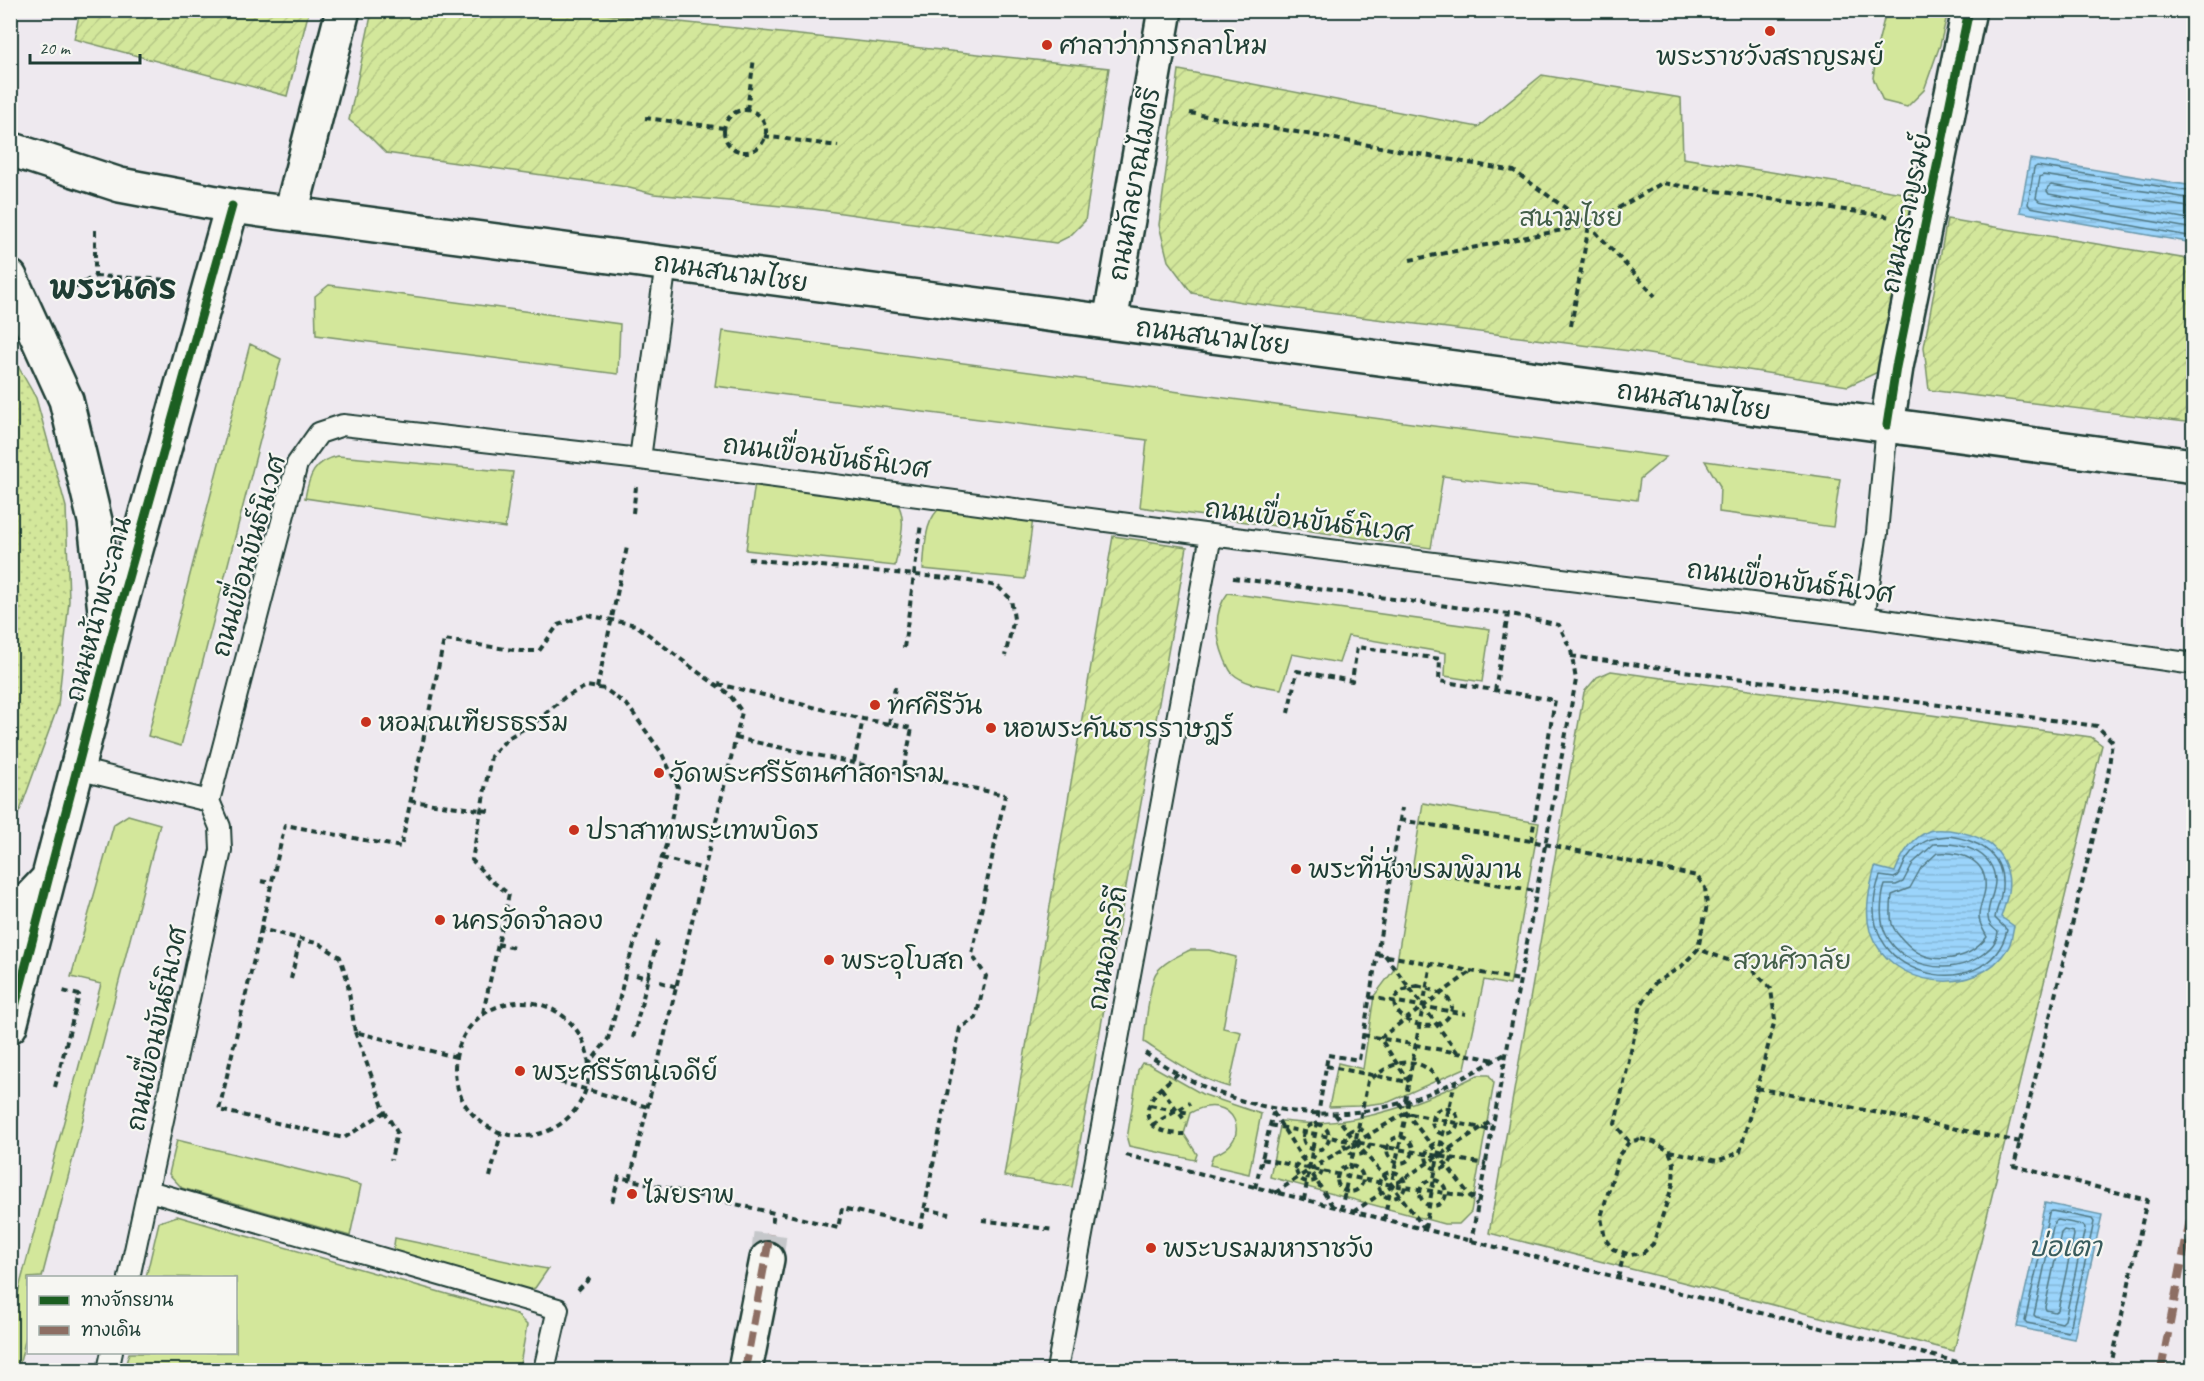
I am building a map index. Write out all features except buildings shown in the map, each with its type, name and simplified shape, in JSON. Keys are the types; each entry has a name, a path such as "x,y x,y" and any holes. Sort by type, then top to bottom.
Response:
{"main road":[{"path":"291,213 343,10"},
{"name":"ถนนกัลยาณไมตรี","path":"1110,322 1165,10"},
{"name":"ถนนสราญรมย์","path":"1887,425 1896,367 1969,10"},
{"name":"ถนนสนามไชย","path":"10,149 120,185 232,206 2193,466"},
{"name":"ถนนหน้าพระลาน","path":"10,1026 109,646 232,206"},
{"path":"10,277 66,399 95,521 109,646"},
{"path":"10,919 49,877"},
{"path":"745,1371 769,1246"}],"lane":[{"path":"640,459 666,263"},
{"name":"ถนนเขื่อนขันธ์นิเวศ","path":"129,1276 221,850 220,827 209,801 297,464 319,433 343,425 640,459 1211,535 1864,617 2193,664"},
{"path":"1864,617 1877,533 1887,425"},
{"name":"ถนนอมรวิถี","path":"1057,1371 1211,535"},
{"path":"77,769 209,801"},
{"path":"149,1191 558,1309 544,1371"},
{"path":"108,1371 112,1354"}],"path":[{"path":"747,110 753,58"},
{"path":"747,110 754,112 763,122 765,136 757,148 744,152 737,150 727,142 724,128 726,122 735,113 747,110"},
{"path":"1191,113 1514,171 1589,225 1655,296"},
{"path":"645,118 724,128"},
{"path":"765,136 838,146"},
{"path":"1410,260 1589,225 1662,183 1926,222"},
{"path":"1571,326 1589,225"},
{"path":"95,228 95,276"},
{"path":"51,301 95,276 171,279"},
{"path":"904,648 925,496"},
{"path":"597,688 627,547"},
{"path":"748,559 914,574 997,586 1011,599 1014,619 1005,656"},
{"path":"1203,574 1508,614 1559,625 1571,650 1576,680 1471,1242"},
{"path":"1495,691 1508,614"},
{"path":"385,1112 345,1138 219,1110 285,825 401,847 444,640 520,651 539,651 558,625 587,615 636,625 729,694 742,712 630,1180"},
{"path":"1288,713 1297,671 1352,681 1357,647 1440,659 1438,681 1555,700 1531,840"},
{"path":"1571,656 2097,726 2112,741 2108,776 2014,1166 2147,1200 2110,1371"},
{"path":"713,683 863,719 912,728 903,773"},
{"path":"483,1013 509,894 489,879 472,860 491,756 508,738 537,721 565,697 587,686 605,689 628,706 661,752 678,787 662,858 626,970 608,1039 589,1064"},
{"path":"889,724 895,687"},
{"path":"854,762 863,719"},
{"path":"736,738 1005,795 972,955 986,976 976,1018 960,1028 921,1226 842,1208 838,1228 777,1212"},
{"path":"410,801 489,811"},
{"path":"1304,1200 1328,1054 1359,1060 1402,808"},
{"path":"1400,820 1531,840 1697,876 1705,888 1707,905 1698,949 1682,966 1654,983 1641,1005 1615,1124 1629,1142"},
{"path":"662,858 705,870"},
{"path":"1392,866 1536,891"},
{"path":"261,881 271,883"},
{"path":"261,929 320,944 340,957 347,979 355,1032 385,1112 398,1132 391,1161"},
{"path":"291,979 300,939"},
{"path":"633,1038 657,941"},
{"path":"497,944 515,948"},
{"path":"1669,1151 1674,1163 1673,1184 1653,1244 1643,1253 1631,1255 1613,1249 1605,1239 1600,1217 1619,1155 1629,1142 1641,1139 1654,1142 1669,1151 1717,1161 1740,1152 1775,1020 1771,989 1752,969 1698,949"},
{"path":"1377,954 1520,980"},
{"path":"1385,955 1458,1053"},
{"path":"1384,1220 1406,1113 1412,1063 1431,964"},
{"path":"1380,1038 1472,971"},
{"path":"636,975 649,979"},
{"path":"660,982 676,987"},
{"path":"1409,987 1427,988 1441,994 1453,1006 1452,1012 1444,1022 1437,1024 1419,1025 1405,1019 1395,1010 1393,1002 1396,996 1409,987"},
{"path":"55,1088 79,995 63,991"},
{"path":"1369,997 1466,1014"},
{"path":"526,1001 549,1006 568,1018 582,1037 589,1064 588,1082 581,1102 567,1120 549,1132 528,1137 501,1133 485,1127 469,1113 458,1093 454,1072 457,1049 467,1029 483,1013 504,1003 526,1001"},
{"path":"355,1032 456,1057"},
{"path":"1119,1035 1178,1073 1221,1093 1274,1110 1296,1113 1361,1112 1399,1103 1443,1087 1506,1054"},
{"path":"1363,1035 1495,1060"},
{"path":"1380,1038 1409,1082"},
{"path":"1341,1209 1368,1081 1388,1066 1402,1062 1429,1069 1443,1087"},
{"path":"1326,1066 1409,1082"},
{"path":"1178,1073 1161,1088 1150,1105 1149,1117 1152,1126 1160,1131 1184,1134"},
{"path":"560,1082 585,1091 648,1107"},
{"path":"1425,1230 1438,1156 1455,1082"},
{"path":"1161,1088 1186,1122"},
{"path":"1757,1088 2020,1142"},
{"path":"1152,1126 1190,1102"},
{"path":"1399,1103 1478,1205"},
{"path":"1150,1105 1189,1113"},
{"path":"1449,1109 1456,1114 1458,1123 1452,1132 1444,1134 1439,1133 1434,1127 1433,1119 1441,1110 1449,1109"},
{"path":"1255,1188 1274,1110"},
{"path":"1274,1110 1334,1207"},
{"path":"1275,1193 1310,1169 1406,1113 1492,1130"},
{"path":"1335,1114 1425,1230"},
{"path":"1353,1212 1494,1119"},
{"path":"1318,1124 1326,1129 1328,1137 1326,1145 1318,1150 1306,1146 1304,1132 1308,1127 1318,1124"},
{"path":"1270,1125 1486,1164"},
{"path":"1358,1130 1367,1135 1370,1144 1364,1152 1353,1154 1345,1148 1344,1139 1349,1133 1358,1130"},
{"path":"490,1176 501,1133"},
{"path":"1401,1137 1410,1142 1412,1152 1406,1161 1396,1162 1389,1155 1388,1148 1392,1140 1401,1137"},
{"path":"1431,1146 1442,1144 1449,1149 1451,1159 1447,1166 1436,1169"},
{"path":"1431,1146 1427,1154 1428,1163 1436,1169"},
{"path":"1098,1148 1990,1371"},
{"path":"1312,1156 1303,1158 1297,1167 1299,1176 1308,1181 1316,1180"},
{"path":"1312,1156 1320,1163 1321,1171 1316,1180"},
{"path":"1262,1160 1380,1183 1479,1198"},
{"path":"1350,1166 1360,1171 1363,1179 1356,1190 1345,1190 1339,1184 1338,1175 1342,1169 1350,1166"},
{"path":"1394,1173 1403,1178 1405,1187 1400,1195 1389,1197 1382,1192 1380,1183 1384,1176 1394,1173"},
{"path":"612,1202 619,1177 774,1213 769,1246"},
{"path":"1434,1181 1443,1185 1446,1194 1439,1204 1430,1205 1421,1198 1421,1190 1425,1183 1434,1181"},
{"path":"925,1209 949,1214"},
{"path":"982,1220 1082,1234"},
{"path":"10,1245 14,1233"},
{"path":"1618,1278 1624,1253"}],"green space":[{"path":"80,10 309,11 287,96 74,39"},
{"path":"372,11 576,11 1109,68 1085,221 1070,236 1056,243 813,209 654,194 621,186 386,153 349,120"},
{"path":"1886,11 1948,11 1940,45 1924,90 1907,107 1883,101 1873,78"},
{"name":"สนามไชย","path":"1179,70 1478,127 1542,75 1681,98 1683,158 1916,195 1880,371 1848,386 1630,351 1242,302 1192,293 1168,261 1159,225"},
{"path":"1947,219 2193,260 2193,423 1929,390 1924,347"},
{"path":"329,285 620,324 618,374 316,335 315,296"},
{"path":"723,331 1666,457 1640,479 1637,500 1443,476 1431,548 1140,507 1147,440 715,386"},
{"path":"250,344 281,359 181,746 148,736"},
{"path":"11,354 36,398 66,507 69,601 58,706 21,808 11,828"},
{"path":"338,456 513,472 505,528 305,498 308,483 314,471 323,462"},
{"path":"1705,461 1840,479 1833,527 1719,512 1720,486"},
{"path":"755,482 894,498 899,506 902,522 901,540 895,566 746,550"},
{"path":"943,505 1033,518 1025,579 923,569 929,526 932,518"},
{"path":"1113,536 1187,547 1072,1187 1004,1176"},
{"path":"1228,593 1490,629 1482,682 1445,676 1446,653 1348,636 1339,663 1292,654 1281,689 1249,683 1231,672 1219,643 1218,617"},
{"name":"สวนศิวาลัย","path":"1611,671 2091,737 2102,745 1954,1351 1489,1233 1584,692 1597,677"},
{"path":"1423,803 1539,823 1510,985 1484,980 1465,1068 1389,1102 1329,1107 1338,1063 1363,1069 1374,996 1396,967"},
{"path":"128,815 160,824 42,1276 27,1276 27,1333 18,1370 11,1370 11,1318 101,984 71,977 114,824"},
{"path":"1190,950 1209,950 1236,957 1223,1028 1241,1032 1229,1087 1195,1074 1144,1042 1150,996 1156,973 1167,962"},
{"path":"1142,1063 1149,1064 1202,1094 1261,1114 1249,1174 1210,1165 1213,1155 1226,1148 1234,1139 1236,1129 1234,1120 1228,1112 1218,1107 1205,1107 1190,1113 1184,1134 1197,1154 1195,1160 1129,1146 1127,1139 1138,1070"},
{"path":"1478,1075 1489,1075 1494,1083 1471,1212 1459,1224 1444,1224 1270,1177 1281,1121 1319,1123 1360,1118 1440,1093"},
{"path":"177,1140 361,1185 350,1236 182,1188 169,1174"},
{"path":"177,1216 516,1314 527,1325 519,1370 124,1370 129,1354 237,1354 237,1276 146,1276 159,1222"},
{"path":"395,1238 548,1269 535,1288 519,1292 393,1252"}],"water":[{"path":"2030,159 2193,186 2193,243 2020,212"},
{"path":"1931,830 1949,830 1969,834 1987,842 2000,855 2009,880 2001,917 2014,926 2008,948 1994,965 1976,975 1955,981 1934,980 1914,975 1895,965 1880,950 1868,923 1868,899 1875,867 1895,872 1900,860 1917,838"},
{"name":"บ่อเตา","path":"2045,1203 2102,1215 2074,1339 2017,1327"}],"tunnel":[{"path":"767,1259 770,1234"}],"marked path":[{"path":"2161,1370 2194,1199"},
{"path":"745,1370 770,1234"}],"cycle path":[{"path":"1887,425 1896,367 1969,10"},
{"path":"10,1026 109,646 232,206"}],"place":[{"name":"พระราชวังสราญรมย์","path":"1770,31"},
{"name":"ศาลาว่าการกลาโหม","path":"1047,45"},
{"name":"ทศคีรีวัน","path":"875,705"},
{"name":"หอมณเฑียรธรรม","path":"366,722"},
{"name":"หอพระคันธารราษฎร์","path":"991,728"},
{"name":"วัดพระศรีรัตนศาสดาราม","path":"659,773"},
{"name":"ปราสาทพระเทพบิดร","path":"574,830"},
{"name":"พระที่นั่งบรมพิมาน","path":"1296,869"},
{"name":"นครวัดจำลอง","path":"440,920"},
{"name":"พระอุโบสถ","path":"829,960"},
{"name":"พระศรีรัตนเจดีย์","path":"520,1071"},
{"name":"ไมยราพ","path":"632,1194"},
{"name":"พระบรมมหาราชวัง","path":"1151,1248"}],"district":[{"name":"พระนคร","path":"113,288"}]}
